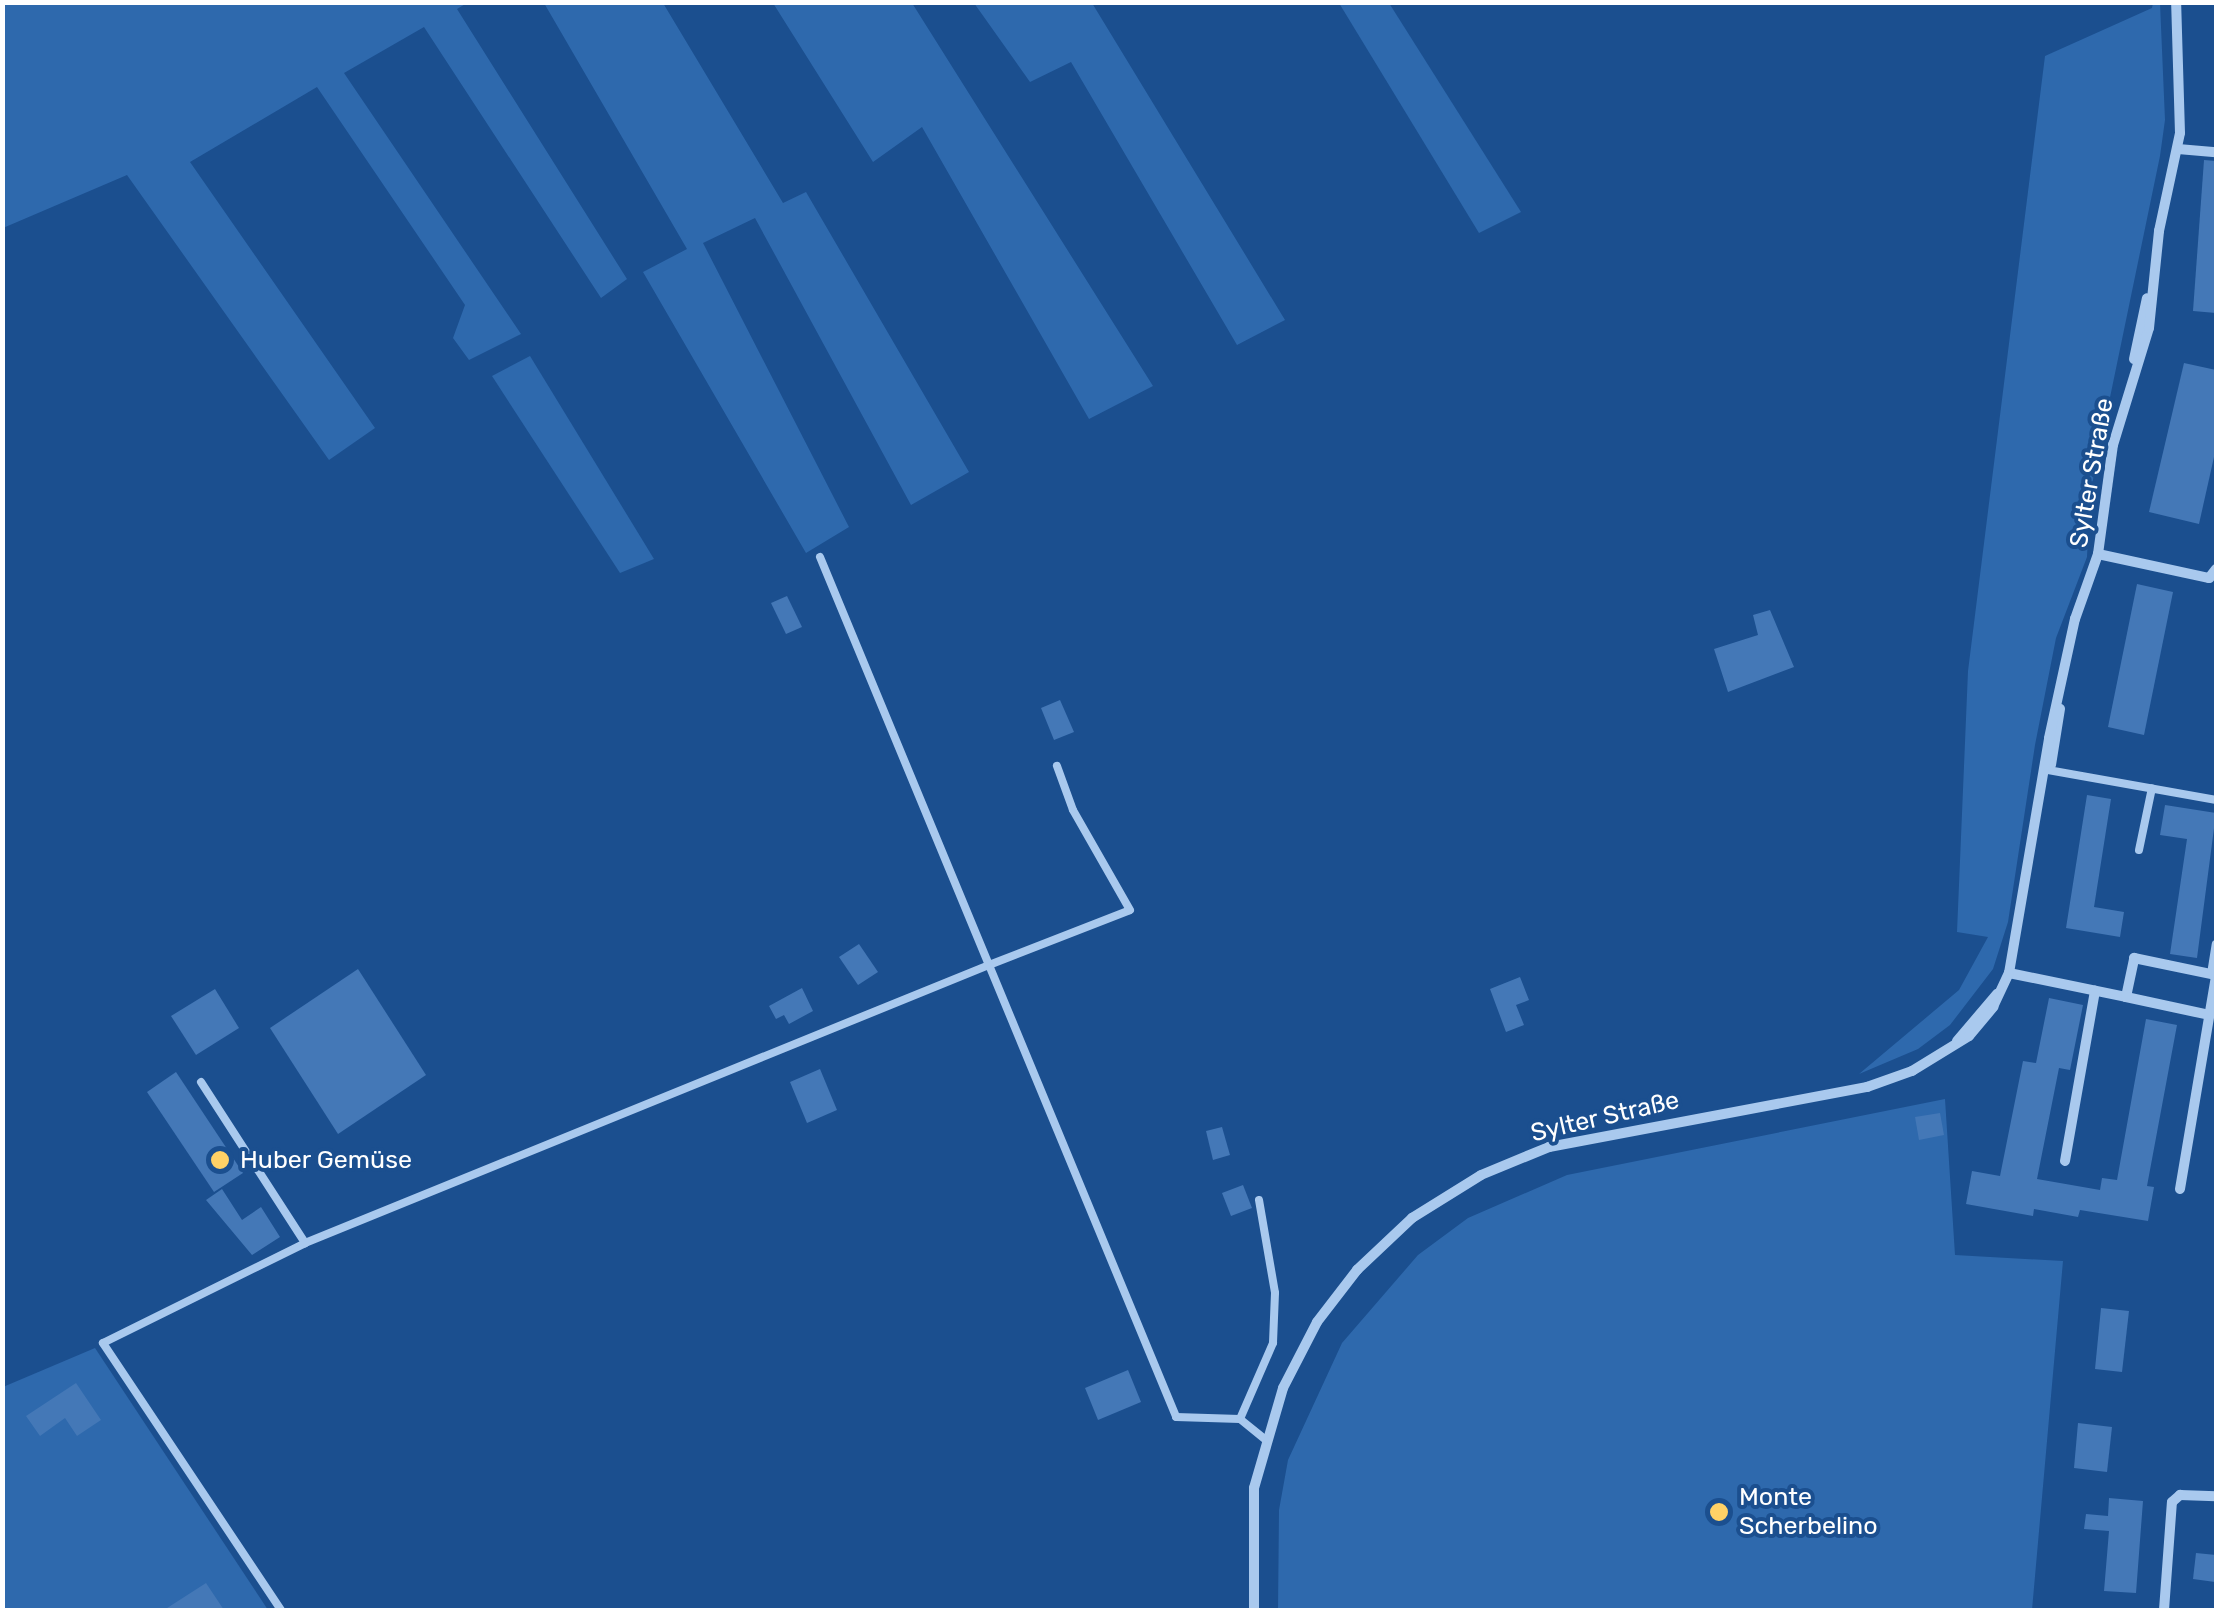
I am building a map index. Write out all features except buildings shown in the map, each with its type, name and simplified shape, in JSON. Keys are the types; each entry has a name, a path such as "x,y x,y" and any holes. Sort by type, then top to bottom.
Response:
{"street":[{"name":"Sylter Straße","path":"1254,1610 1250,1518 1265,1440 1317,1322 1378,1248 1447,1193 1550,1147 1867,1086 1912,1072 1954,1046 1997,994 2009,973 2075,619 2098,554 2113,446 2134,366 2178,149 2176,2"},
{"path":"2178,149 2216,152"},
{"path":"2098,554 2209,578 2216,569"},
{"path":"2126,997 2134,958 2215,975 2180,1190"},
{"path":"2009,973 2209,1015"},
{"path":"2066,1161 2095,990"},
{"path":"2168,1610 2172,1502 2180,1496 2216,1496"}],"lane":[{"path":"820,557 1176,1417 1240,1418 1265,1440"},
{"path":"281,1610 103,1343 305,1243 1130,910 1072,810 1057,766"},
{"path":"2048,770 2216,800"},
{"path":"2139,850 2152,788"},
{"path":"2215,975 2216,944"},
{"path":"200,1082 305,1243"},
{"path":"1240,1418 1272,1343 1275,1293 1259,1200"}],"shaded area":[{"path":"3,2 467,3 457,9 627,279 601,298 424,27 344,73 521,334 469,360 453,338 465,305 317,87 190,162 375,428 329,460 127,175 3,228"},
{"path":"544,3 663,3 783,203 806,192 969,472 911,505 755,218 703,243 849,527 806,553 643,272 687,249"},
{"path":"773,3 912,3 1153,386 1089,419 922,127 873,162"},
{"path":"974,3 1092,3 1285,320 1237,345 1071,62 1030,82"},
{"path":"1339,3 1389,3 1521,212 1479,233"},
{"path":"2153,3 2160,3 2165,120 2160,156 2090,494 2087,557 2056,638 2008,922 1993,969 1950,1025 1918,1049 1859,1074 1959,990 1988,937 1957,932 1968,671 2045,56 2152,8"},
{"path":"530,356 654,559 620,573 492,376"},
{"path":"1945,1099 1955,1255 2063,1261 2032,1610 1278,1610 1279,1510 1288,1460 1342,1343 1418,1255 1468,1218 1567,1175"},
{"path":"95,1348 268,1610 3,1610 3,1387"}],"place":[{"name":"Huber Gemüse","path":"220,1160"},
{"name":"Monte Scherbelino","path":"1719,1512"}]}
